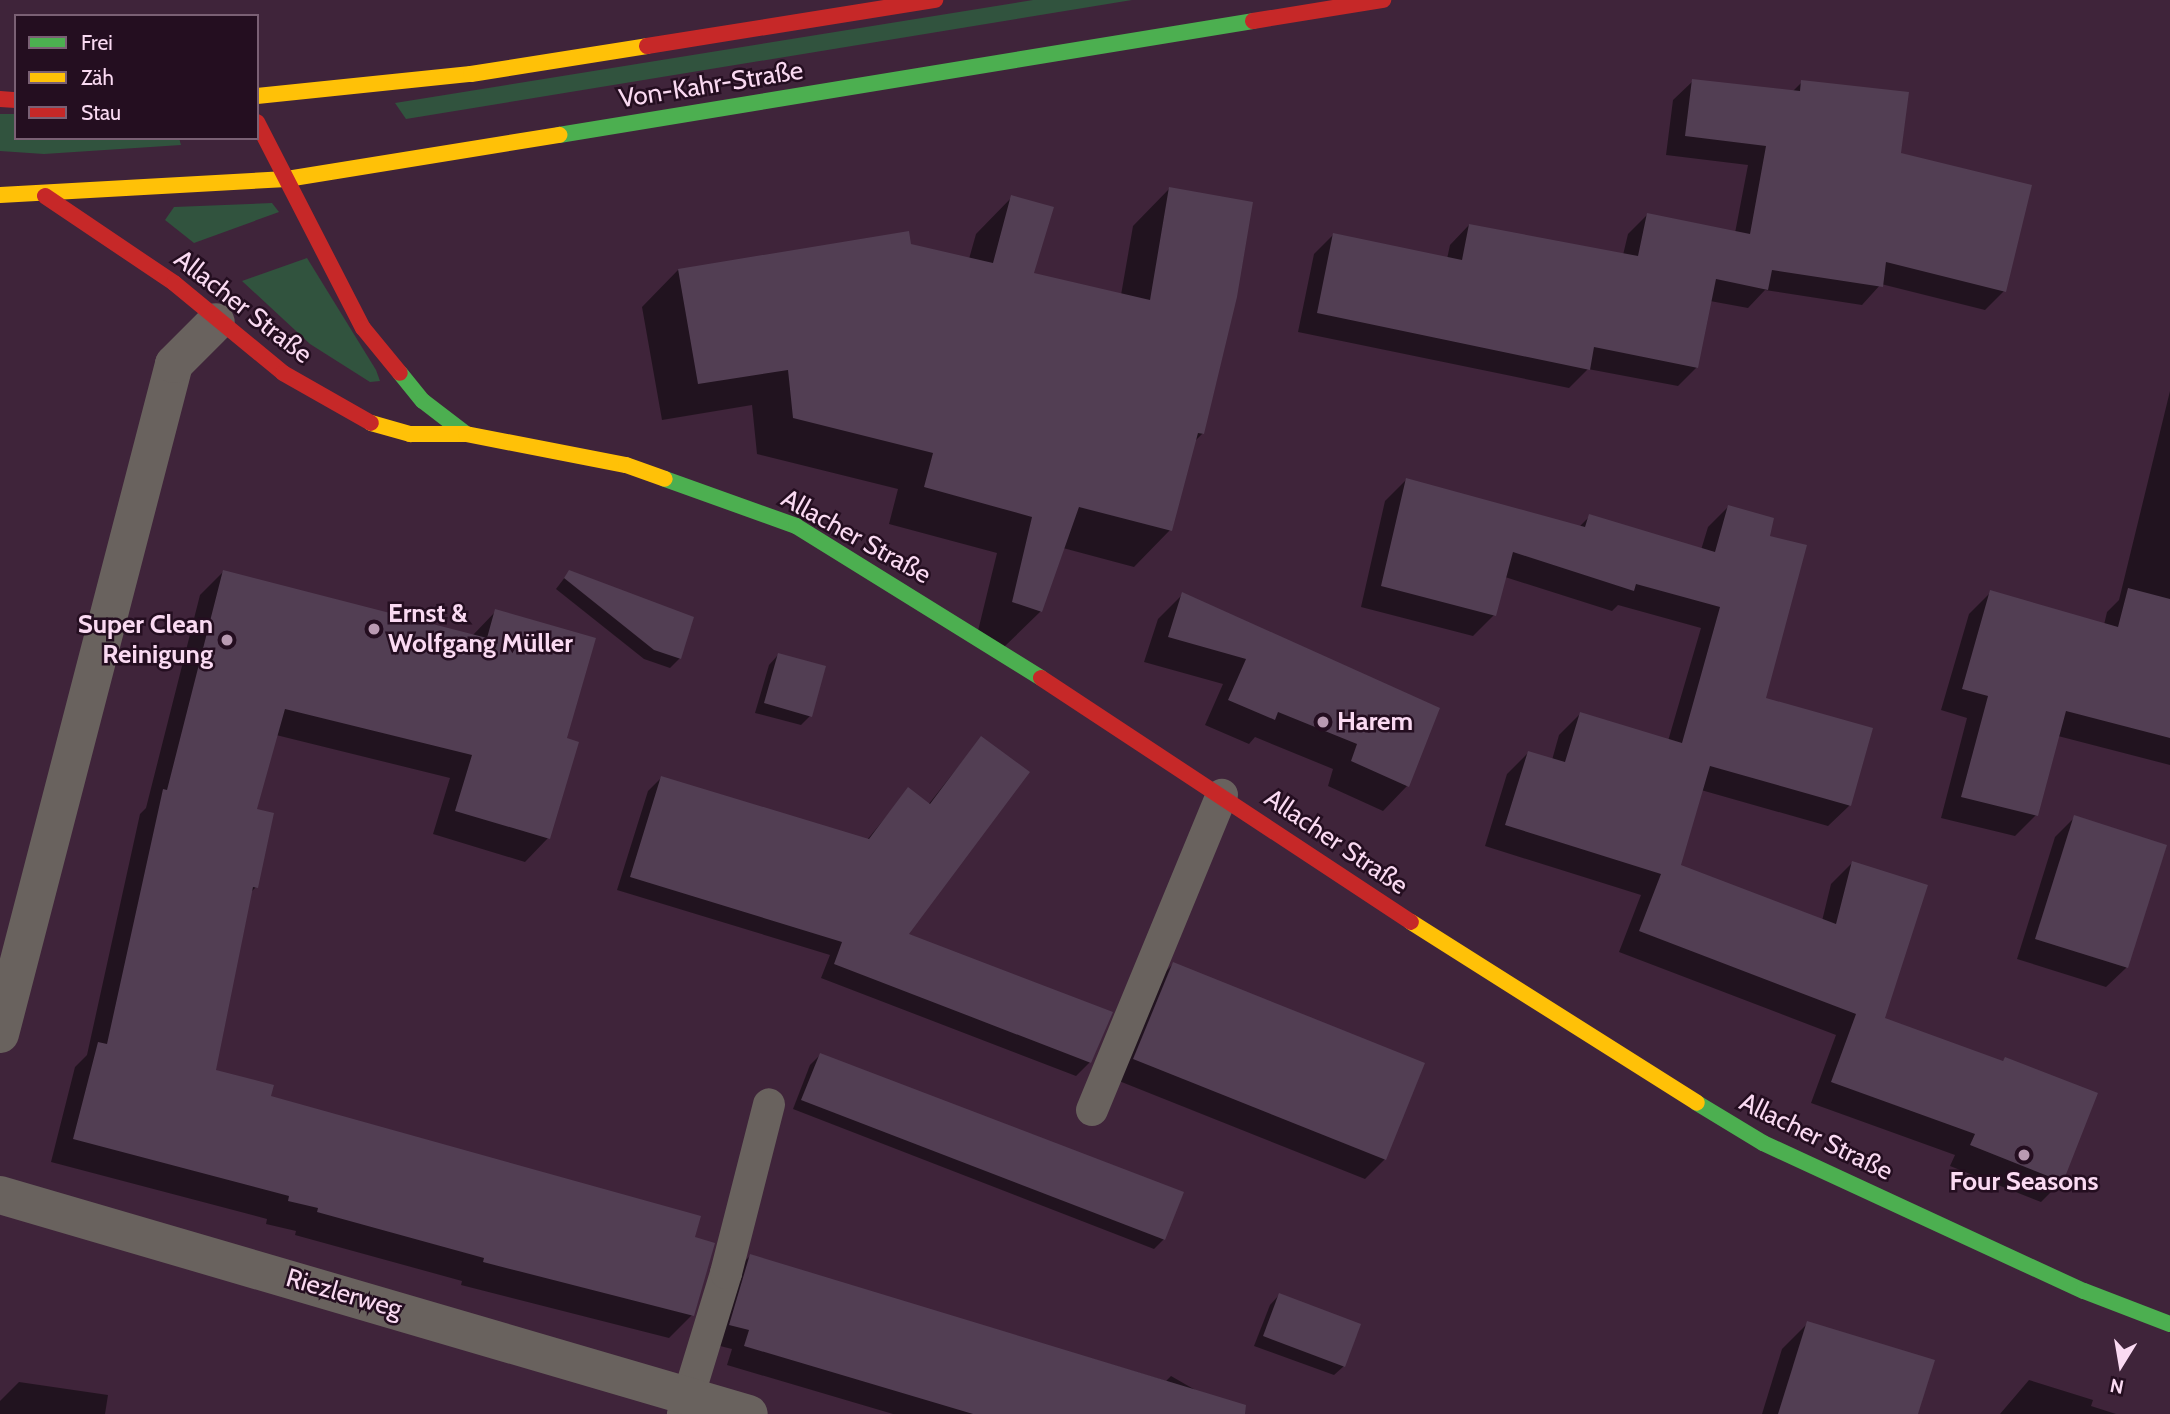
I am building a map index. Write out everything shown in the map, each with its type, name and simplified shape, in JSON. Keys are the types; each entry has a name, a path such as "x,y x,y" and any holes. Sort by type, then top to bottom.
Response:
{"street":[{"name":"Von-Kahr-Straße","path":"259,96 471,74 935,0"},
{"name":"Von-Kahr-Straße","path":"45,196 287,179 1383,0"},
{"name":"Allacher Straße","path":"259,126 363,328 423,401 466,434"},
{"path":"0,195 45,196"},
{"name":"Allacher Straße","path":"45,196 174,283 216,322 283,373 361,420 411,434 466,434 626,465 796,526 869,568 1222,795 1485,972 1763,1143 2084,1291 2170,1324"},
{"path":"0,1034 174,364 216,322"},
{"name":"Riezlerweg","path":"0,1195 686,1404 749,1414"}],"lane":[{"path":"1092,1110 1222,795"},
{"path":"686,1404 726,1273 769,1104"}],"green space":[{"path":"1033,0 1132,0 406,119 395,103"},
{"path":"0,114 14,114 14,140 180,140 181,145 44,154 0,151"},
{"path":"272,203 279,212 194,243 165,220 174,207"},
{"path":"307,258 376,370 380,381 370,382 310,344 242,281"}],"building":[{"path":"1692,79 1800,91 1801,80 1909,92 1901,153 2032,185 2006,292 1886,262 1883,287 1772,270 1768,290 1716,279 1698,368 1594,347 1590,370 1317,313 1333,233 1462,260 1469,224 1638,256 1647,213 1750,234 1766,146 1685,136"},
{"path":"1169,187 1253,202 1237,297 1204,434 1198,433 1172,531 1079,507 1042,612 1012,602 1032,517 924,487 933,453 793,418 788,370 698,384 678,269 909,231 911,244 993,263 1011,195 1054,207 1034,273 1150,300"},
{"path":"1406,478 1585,527 1589,514 1715,552 1728,505 1774,518 1770,536 1807,545 1766,698 1873,728 1851,806 1710,766 1681,865 1836,924 1852,861 1928,885 1885,1018 2003,1061 2005,1057 2098,1093 2063,1182 1970,1145 1975,1134 1831,1082 1856,1014 1639,931 1661,874 1505,825 1528,751 1565,762 1580,712 1682,743 1720,607 1636,584 1634,591 1513,552 1496,616 1381,586"},
{"path":"223,570 487,638 495,609 596,638 567,738 579,742 550,839 455,811 472,755 285,709 257,809 274,813 258,888 253,887 216,1070 274,1085 271,1096 701,1216 695,1237 715,1243 694,1316 483,1262 484,1258 317,1212 318,1208 288,1201 289,1196 73,1139 98,1042 107,1044 163,789 167,790"},
{"path":"569,570 694,617 681,659 654,650 564,578"},
{"path":"2128,588 2170,599 2170,738 2066,711 2038,816 1961,797 1988,696 1962,689 1990,590 2118,627"},
{"path":"1182,592 1440,708 1409,787 1351,761 1357,744 1278,712 1275,720 1228,700 1246,659 1168,637"},
{"path":"778,653 826,666 812,717 764,703"},
{"path":"981,736 1030,772 909,934 1113,1012 1091,1063 834,964 842,942 630,877 661,776 869,839 908,787 930,804"},
{"path":"2074,815 2167,845 2128,968 2035,939"},
{"path":"1173,962 1425,1063 1386,1160 1133,1059"},
{"path":"820,1053 1184,1192 1165,1240 801,1100"},
{"path":"750,1254 1246,1405 1245,1414 973,1414 744,1346 749,1330 729,1325"},
{"path":"1279,1293 1361,1324 1345,1367 1263,1336"},
{"path":"1807,1321 1935,1360 1918,1414 1778,1414"}],"traffic: fast":[{"path":"559,135 1253,21"},
{"path":"400,373 423,401 466,434"},
{"path":"665,479 796,526 1041,678"},
{"path":"1697,1103 1763,1143 2084,1291 2170,1324"}],"traffic: slow":[{"path":"259,96 471,74 647,46"},
{"path":"0,195 287,179 559,135"},
{"path":"371,423 410,434 466,434 626,465 665,479"},
{"path":"1411,922 1697,1103"}],"traffic: jam":[{"path":"647,46 935,0"},
{"path":"1253,21 1383,0"},
{"path":"0,99 14,100"},
{"path":"259,126 363,328 400,373"},
{"path":"45,196 174,283 283,373 371,423"},
{"path":"1041,678 1411,922"}],"place":[{"name":"Ernst & Wolfgang Müller","path":"374,629"},
{"name":"Super Clean Reinigung","path":"227,640"},
{"name":"Harem","path":"1323,722"},
{"name":"Four Seasons","path":"2024,1155"}]}
